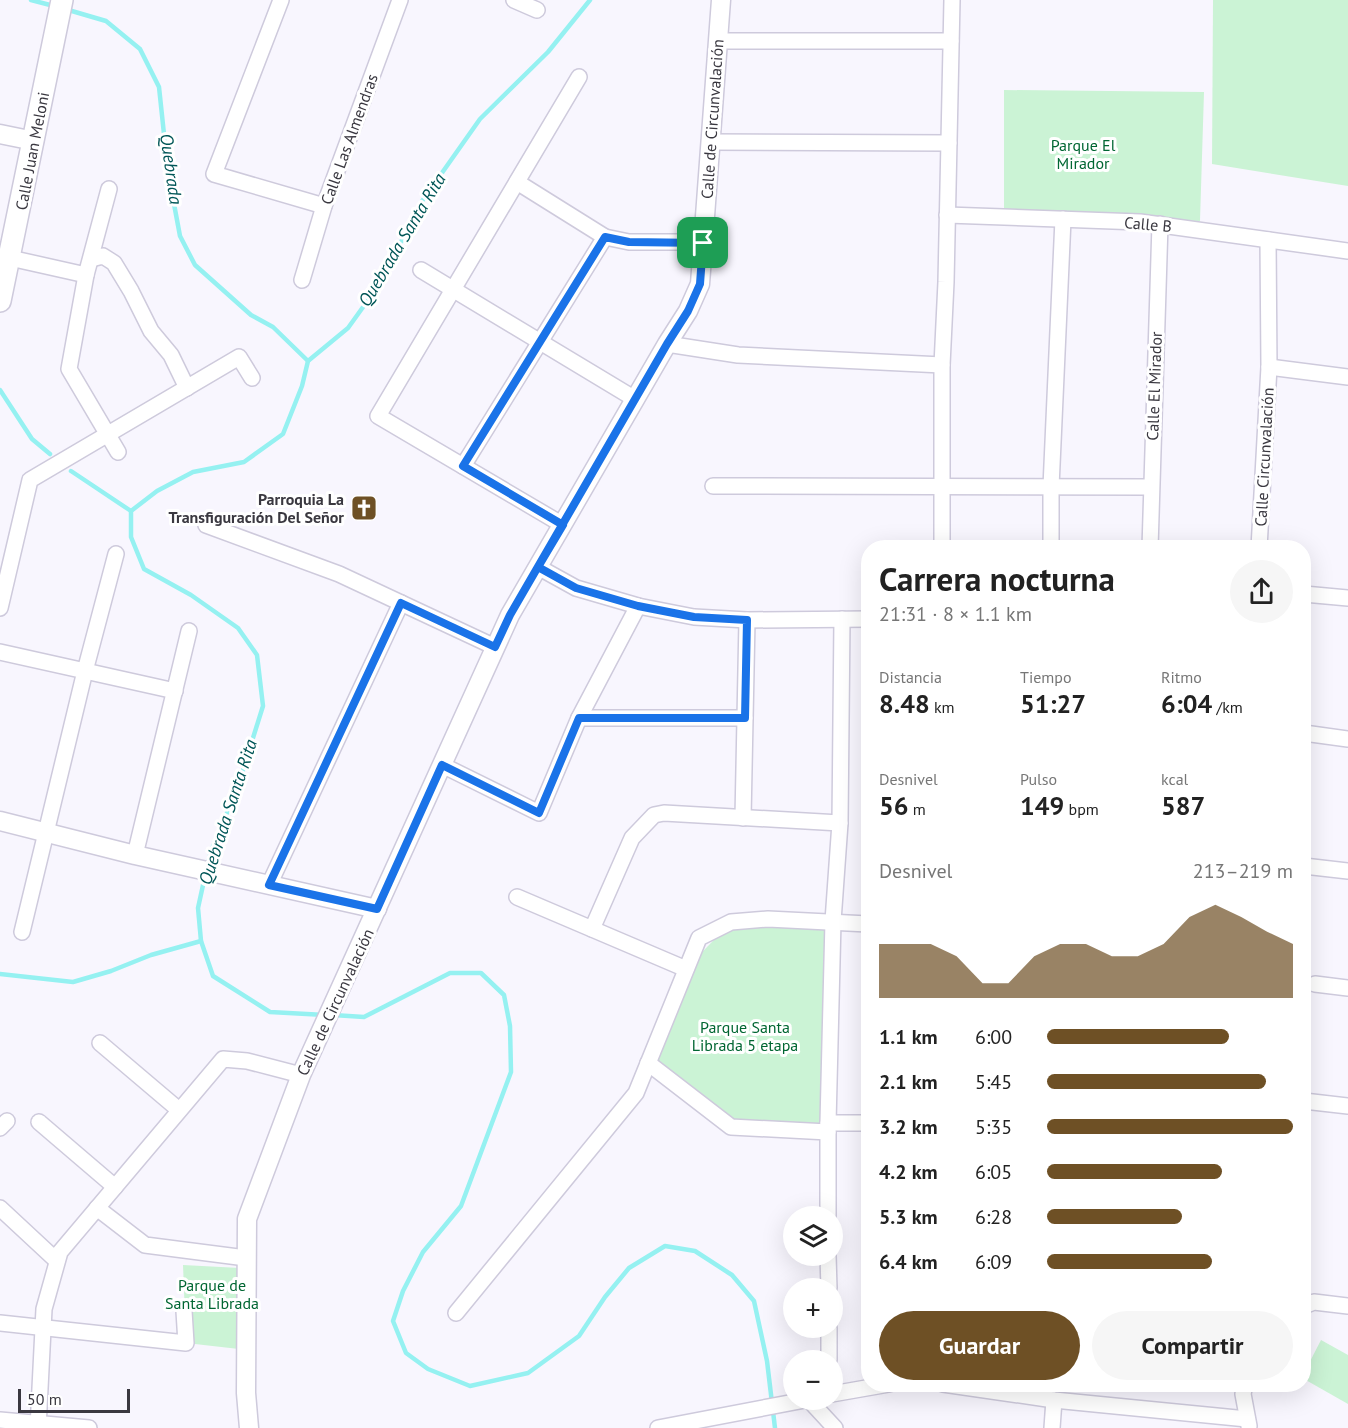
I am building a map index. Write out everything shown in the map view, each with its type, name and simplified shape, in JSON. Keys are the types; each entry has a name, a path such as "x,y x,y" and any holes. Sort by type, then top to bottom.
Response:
{"main road":[{"name":"Calle Juan Meloni","path":"0,301 8,246 34,141 62,0"}],"street":[{"path":"281,0 214,174 324,206"},
{"name":"Calle Las Almendras","path":"302,280 324,206 400,0"},
{"path":"514,0 537,10"},
{"name":"Calle de Circunvalación","path":"249,1428 246,1393 247,1219 301,1075 510,615 688,311 700,284 721,0"},
{"path":"942,540 942,365 952,0"},
{"path":"718,41 951,41"},
{"path":"563,525 378,416 579,77"},
{"path":"0,134 34,141"},
{"path":"711,142 949,143"},
{"path":"517,182 605,237 629,242 703,243"},
{"path":"109,189 86,275 69,369 118,452"},
{"name":"Calle B","path":"947,215 1160,224 1348,251"},
{"path":"1050,540 1063,219"},
{"name":"Calle El Mirador","path":"1150,540 1160,224"},
{"path":"463,466 605,237"},
{"name":"Calle Circunvalación","path":"1260,540 1269,367 1268,240"},
{"path":"8,246 86,275"},
{"path":"91,259 104,256 114,263 151,331 171,355 187,388"},
{"path":"422,270 636,399"},
{"path":"667,344 738,355 942,365"},
{"path":"0,608 30,480 239,357 252,378"},
{"name":"Calle Circunvalación","path":"1269,367 1348,376"},
{"path":"713,486 1150,488"},
{"path":"206,525 339,574 495,647"},
{"path":"22,932 85,671 116,554"},
{"path":"538,567 576,588 638,606 694,617 747,620 861,619"},
{"path":"1311,595 1348,598"},
{"path":"269,885 401,603"},
{"path":"442,765 539,813 579,718 638,606"},
{"path":"828,1206 833,921 840,823 843,619"},
{"path":"743,818 747,620"},
{"path":"135,855 189,631"},
{"path":"0,652 175,691"},
{"path":"579,718 745,718"},
{"path":"1311,734 1348,739"},
{"path":"592,929 632,838 654,815 664,813 840,823"},
{"path":"0,821 135,855 377,909"},
{"path":"1311,867 1348,871"},
{"path":"517,897 686,969"},
{"path":"456,1313 636,1093 699,938 731,921 768,919 861,923"},
{"path":"1315,984 1348,988"},
{"path":"100,1042 179,1110"},
{"path":"38,1425 44,1309 60,1252 223,1059 247,1061 301,1075"},
{"path":"648,1063 731,1127 828,1127 861,1124"},
{"path":"1311,1102 1348,1106"},
{"path":"39,1122 115,1187"},
{"path":"0,1208 57,1261"},
{"path":"97,1208 145,1245 246,1258"},
{"path":"1311,1303 1348,1306"},
{"path":"0,1323 186,1343 184,1311"},
{"path":"843,1392 861,1389"},
{"path":"998,1392 1054,1400 1218,1416 1248,1423 1244,1392"},
{"path":"1218,1416 1228,1410 1242,1392"},
{"path":"1052,1428 1054,1400"},
{"path":"658,1428 783,1404"},
{"path":"815,1410 835,1428"},
{"path":"0,1420 89,1428"}],"green space":[{"path":"1213,0 1348,0 1348,186 1212,164"},
{"name":"Parque El Mirador","path":"1004,90 1204,92 1200,221 1004,217"},
{"name":"Parque Santa Librada 5 etapa","path":"731,922 824,930 828,1123 731,1127 648,1063 686,969"},
{"name":"Parque de Santa Librada","path":"183,1265 240,1268 239,1349 186,1343"},
{"path":"1321,1340 1348,1355 1348,1404 1311,1383 1311,1359"}],"waterway":[{"name":"Quebrada","path":"31,0 54,6"},
{"name":"Quebrada Santa Rita","path":"207,868 211,851 237,789 263,706 257,655 238,628 191,595 144,569 131,537 131,511 157,491 193,472 244,462 283,434 302,386 308,361 348,328 381,282 420,204 480,119 548,52 590,0"},
{"name":"Quebrada","path":"65,9 106,21 140,49 159,87 168,172 180,236 195,265 251,315 273,327 308,361"},
{"name":"Quebrada","path":"0,390 32,439 50,454"},
{"name":"Quebrada","path":"71,471 131,511"},
{"name":"Quebrada Santa Rita","path":"205,876 198,908 201,941 213,976 270,1012 325,1015"},
{"path":"0,974 73,982 111,971 151,955 201,941"},
{"name":"Quebrada Santa Rita","path":"333,1015 364,1017 450,973 481,973 504,995 510,1026 511,1072 461,1206 423,1252 403,1291 393,1321 406,1353 428,1369 470,1386 528,1373 579,1336 605,1297 629,1268 665,1246 695,1251 732,1275 754,1301 767,1361 775,1428"}],"place":[{"name":"Parroquia La Transfiguración Del Señor","path":"364,508"}],"route":[{"path":"703,243 629,242 605,237 463,466 563,525 538,567 576,588 638,606 694,617 747,620 745,718 579,718 539,813 442,765 377,909 269,885 401,603 495,647 510,615 538,567 563,525 667,344 688,311 700,284 703,243"}]}
